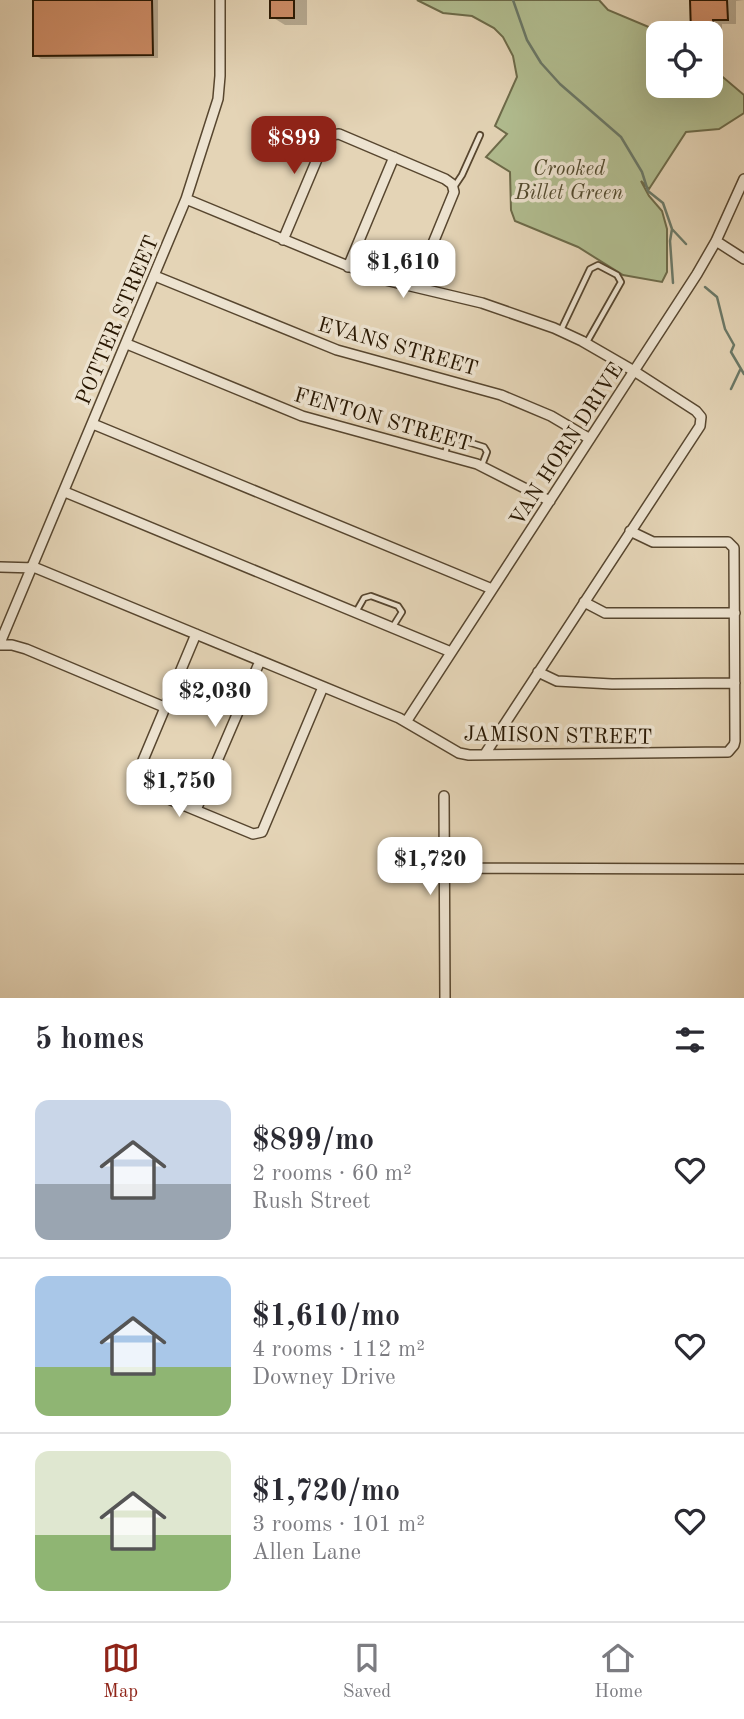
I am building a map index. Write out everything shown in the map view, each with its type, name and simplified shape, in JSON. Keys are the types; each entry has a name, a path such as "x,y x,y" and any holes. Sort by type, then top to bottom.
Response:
{"street":[{"name":"POTTER STREET","path":"0,644 186,199 218,99 220,0"},
{"path":"283,240 326,138 338,134 446,179 454,188 415,287"},
{"path":"348,267 394,157"},
{"name":"VAN HORN DRIVE","path":"406,722 635,371 716,241 744,179"},
{"path":"186,199 377,278 504,309 560,331 635,371 701,417 700,426 485,754"},
{"path":"716,241 744,259"},
{"name":"EVANS STREET","path":"155,276 337,350 501,394 551,416 590,439"},
{"name":"FENTON STREET","path":"127,344 302,416 481,466 550,501"},
{"path":"93,424 492,589"},
{"path":"65,492 451,652"},
{"path":"538,672 557,681 612,684 735,683 734,548 728,542 653,542 630,531"},
{"name":"JAMISON STREET","path":"0,567 33,568 196,634 406,722 459,753 723,754 732,748 735,741 735,683"},
{"path":"584,601 598,610 614,613 735,613"},
{"path":"196,634 139,769 136,781 142,788 253,834 258,833 265,829 323,687"},
{"path":"0,644 26,649 164,707"},
{"path":"196,810 260,661"},
{"path":"444,796 445,998"},
{"path":"444,868 744,869"}],"lane":[{"path":"454,188 463,175 480,135"},
{"path":"560,331 590,269 597,265 617,275 621,282 586,343"},
{"path":"444,454 452,437 484,447 487,452 481,466"},
{"path":"356,612 365,598 371,596 398,606 401,612 392,628"}],"green space":[{"name":"Crooked Billet Green","path":"417,0 599,0 608,10 646,26 646,98 723,98 723,77 744,95 744,113 719,129 686,132 649,189 641,181 662,211 667,229 667,272 662,282 623,275 578,247 515,221 511,210 510,172 486,157 507,134 495,126 517,77 513,56 503,37 494,28 472,16 443,13"}],"building":[{"path":"33,0 152,0 153,55 33,56"},
{"path":"270,0 294,0 294,18 270,18"},
{"path":"690,0 727,0 728,20 691,21"}],"waterway":[{"path":"513,0 527,40 541,63 560,84 621,137 642,172 648,191 663,203 672,229 686,244"},
{"path":"672,229 670,241 673,283"},
{"path":"705,287 717,297 725,329 734,345 731,352 744,374"},
{"path":"731,389 740,370"}]}
